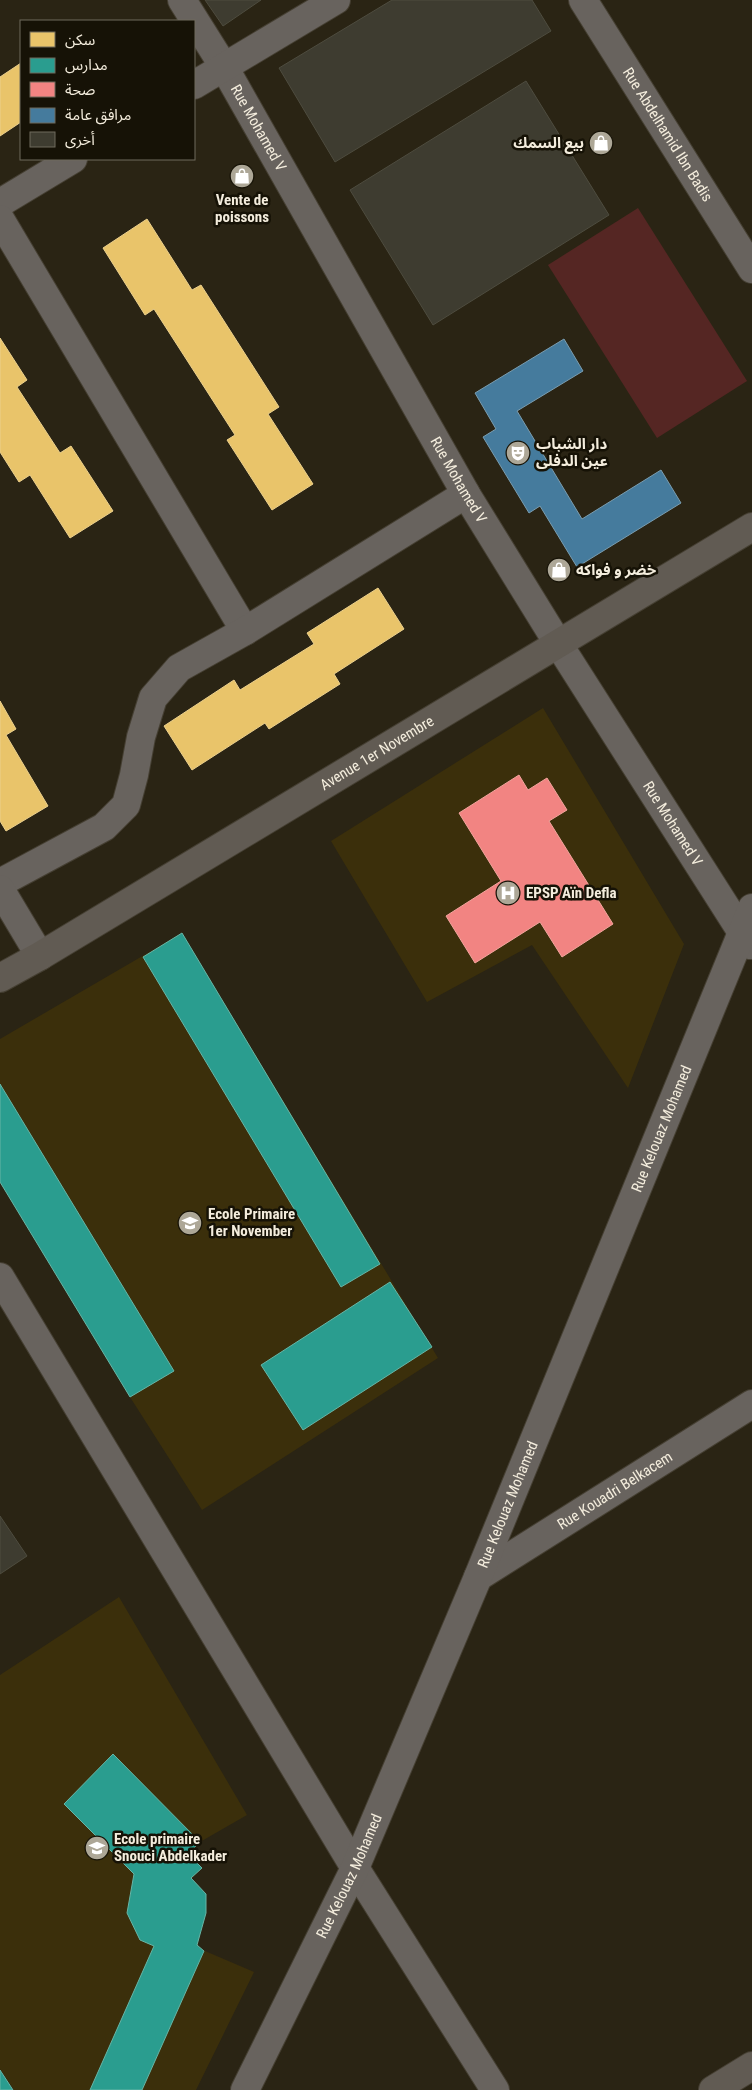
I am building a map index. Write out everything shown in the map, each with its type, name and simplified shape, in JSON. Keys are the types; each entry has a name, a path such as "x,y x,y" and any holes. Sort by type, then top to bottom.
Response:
{"main road":[{"name":"Avenue 1er Novembre","path":"0,978 40,956 559,645 752,527"},
{"path":"713,2090 752,2066"}],"street":[{"name":"Rue Mohamed V","path":"182,0 195,20"},
{"path":"195,84 336,0"},
{"name":"Rue Abdelhamid Ibn Badis","path":"583,0 752,269"},
{"name":"Rue Mohamed V","path":"195,21 224,67 466,494 559,645 747,941"},
{"path":"0,203 71,160"},
{"path":"0,220 245,631"},
{"path":"0,883 104,827 126,805 141,737 153,698 179,668 245,631 466,494"},
{"path":"0,889 40,956"},
{"name":"Rue Kelouaz Mohamed","path":"245,2090 355,1868 747,941 752,908"},
{"path":"0,1277 355,1868 495,2090"},
{"name":"Rue Kouadri Belkacem","path":"478,1576 752,1404"}],"shaded area":[{"path":"638,208 747,381 657,438 548,265"},
{"name":"EPSP Aïn Defla","path":"543,708 684,944 628,1088 532,945 427,1002 331,841"},
{"name":"Ecole Primaire 1er November","path":"182,933 438,1358 202,1510 130,1397 0,1182 0,1039"},
{"name":"Ecole primaire Snouci Abdelkader","path":"119,1597 247,1815 200,1842 188,1854 202,1868 191,1879 206,1894 206,1913 197,1945 205,1951 254,1972 196,2090 14,2090 0,2069 0,1675"}],"building: سكن":[{"path":"20,64 20,123 0,136 0,77"},
{"path":"147,219 192,290 201,285 279,407 268,414 313,484 272,510 227,440 235,435 154,309 145,315 103,248"},
{"path":"0,338 27,380 17,387 60,453 71,446 113,511 70,538 30,475 19,482 0,452"},
{"path":"378,588 404,629 334,674 340,684 269,729 265,723 192,770 164,726 234,680 240,690 314,644 307,633"},
{"path":"0,701 16,729 6,735 48,806 6,831 0,821"}],"building: مدارس":[{"path":"182,933 380,1264 341,1287 143,957"},
{"path":"0,1084 174,1371 130,1397 0,1182"},
{"path":"390,1282 432,1347 303,1430 261,1365"},
{"path":"113,1754 200,1842 188,1854 202,1868 191,1878 206,1894 206,1913 197,1945 204,1951 142,2090 90,2090 154,1946 140,1940 127,1913 134,1874 64,1804"},
{"path":"0,2070 13,2090 0,2090"}],"building: صحة":[{"path":"519,775 528,790 547,778 567,810 549,821 613,924 562,957 540,922 475,963 446,916 501,881 459,813"}],"building: مرافق عامة":[{"name":"دار الشباب عين الدفلى","path":"564,339 583,371 517,411 582,519 661,470 681,503 577,567 540,506 529,513 483,437 496,429 475,393"}],"building: أخرى":[{"path":"205,0 261,0 223,26"},
{"path":"392,0 532,0 551,31 335,162 279,68"},
{"path":"526,81 609,215 433,325 350,190"},
{"path":"0,1516 27,1556 0,1574"}],"place":[{"name":"بيع السمك","path":"601,143"},
{"name":"Vente de poissons","path":"242,176"},
{"name":"دار الشباب عين الدفلى","path":"518,453"},
{"name":"خضر و فواكه","path":"559,570"},
{"name":"EPSP Aïn Defla","path":"508,893"},
{"name":"Ecole Primaire 1er November","path":"190,1223"},
{"name":"Ecole primaire Snouci Abdelkader","path":"97,1848"}]}
